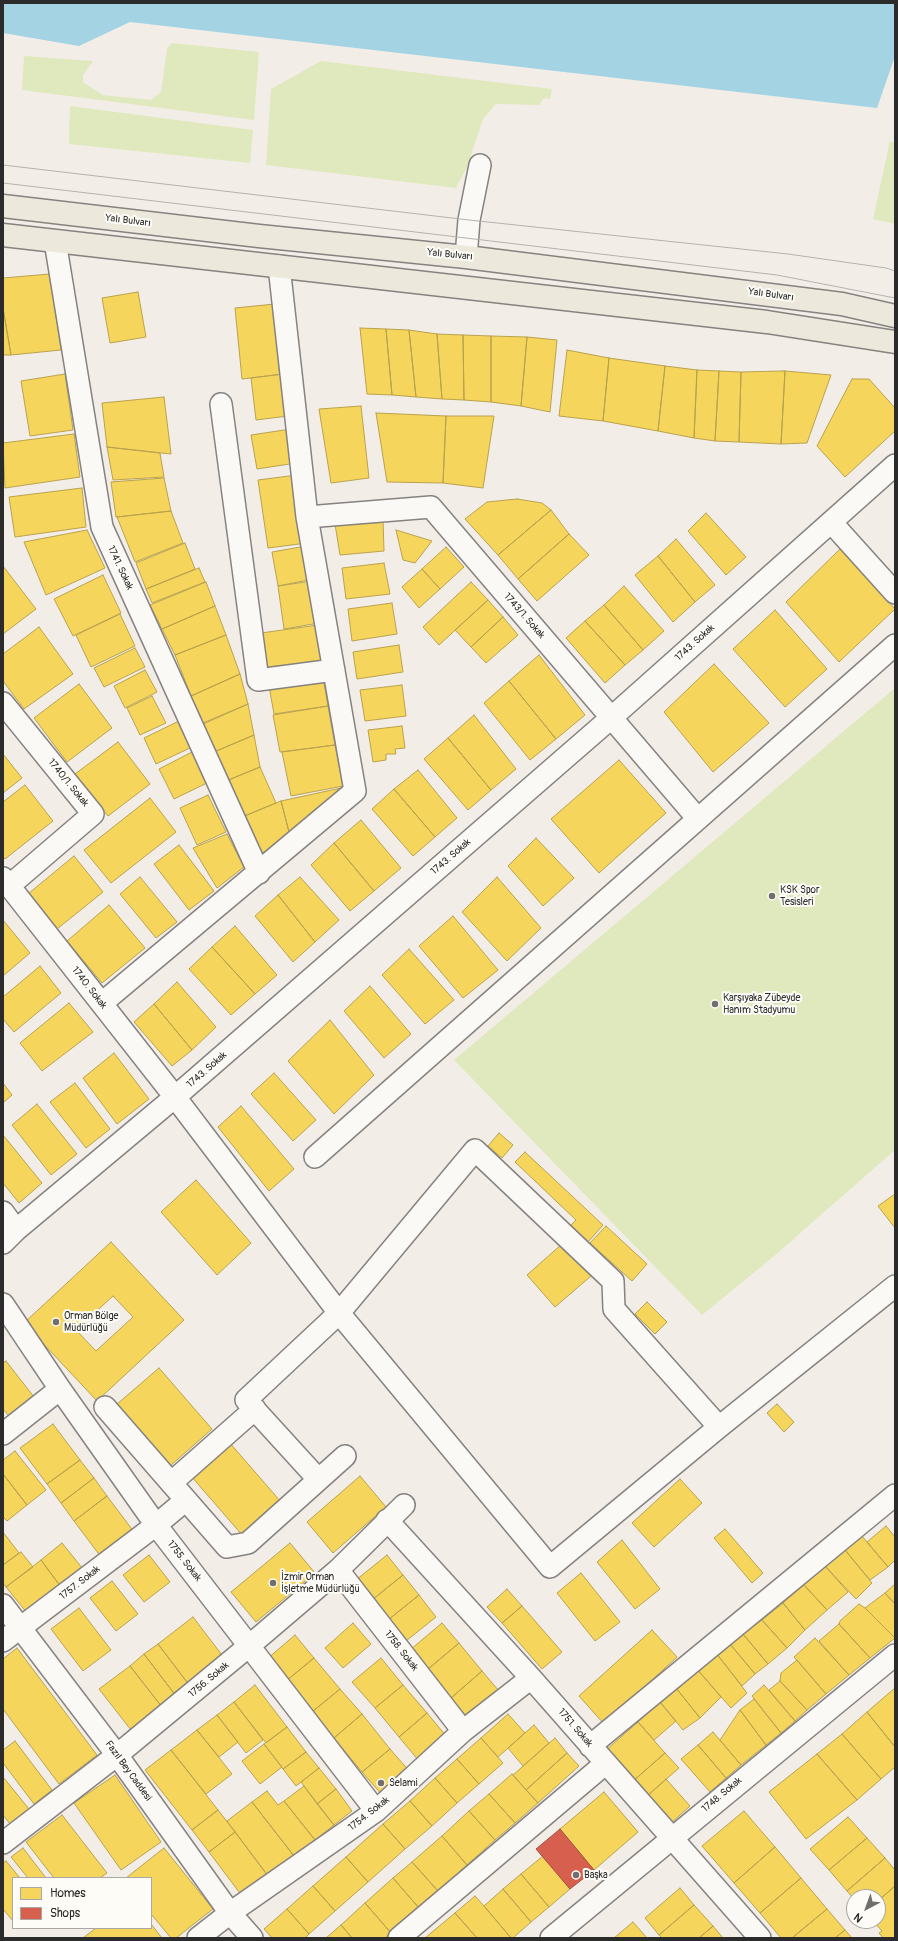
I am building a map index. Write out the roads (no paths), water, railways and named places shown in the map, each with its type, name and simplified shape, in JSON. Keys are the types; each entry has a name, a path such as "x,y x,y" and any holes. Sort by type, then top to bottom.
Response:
{"main road":[{"name":"Yalı Bulvarı","path":"3,206 259,236 466,257 842,304 895,316"},
{"path":"3,235 767,322 895,342"}],"street":[{"path":"466,257 469,220 480,165"},
{"name":"1741. Sokak","path":"55,242 102,527 259,872"},
{"path":"102,1003 355,791 307,517 278,266"},
{"path":"220,404 258,680 334,670"},
{"name":"1743. Sokak","path":"9,1237 175,1097 611,718 895,465"},
{"name":"1743/1. Sokak","path":"307,517 431,507 698,819"},
{"path":"831,522 895,593"},
{"path":"314,1157 895,645"},
{"name":"1740/1. Sokak","path":"3,703 93,814 6,882"},
{"name":"1740. Sokak","path":"6,882 175,1097 338,1313 550,1567 720,1427"},
{"path":"318,1479 246,1400 338,1313 474,1150 613,1281 614,1309 720,1427 895,1286"},
{"path":"3,1212 9,1237"},
{"name":"1755. Sokak","path":"3,1304 60,1389 156,1525 376,1811"},
{"path":"3,1434 60,1389"},
{"path":"105,1407 227,1547 248,1543 345,1456"},
{"path":"171,1483 255,1410"},
{"path":"590,1746 895,1495"},
{"name":"1757. Sokak","path":"3,1641 156,1525 186,1500"},
{"name":"1756. Sokak","path":"3,1843 117,1755 249,1646 338,1570 387,1520 404,1505"},
{"name":"1751. Sokak","path":"387,1520 531,1678 760,1938"},
{"name":"1758. Sokak","path":"338,1570 463,1731"},
{"name":"Fazıl Bey Caddesi","path":"3,1605 22,1628 117,1755 230,1913 252,1938"},
{"name":"1748. Sokak","path":"551,1938 895,1655"},
{"name":"1754. Sokak","path":"198,1938 230,1913 376,1811 463,1731 531,1678"},
{"path":"399,1938 606,1763"}],"water":[{"path":"3,3 895,3 895,56 877,108 130,22 79,46 3,33"}],"tram line":[{"path":"3,165 469,220 788,254 886,268 895,271"},
{"path":"3,183 777,275 895,298"}],"place":[{"name":"KSK Spor Tesisleri","path":"772,896"},
{"name":"Karşıyaka Zübeyde Hanım Stadyumu","path":"715,1004"},
{"name":"Orman Bölge Müdürlüğü","path":"56,1322"},
{"name":"İzmir Orman İşletme Müdürlüğü","path":"273,1583"},
{"name":"Selami","path":"381,1783"},
{"name":"Başka","path":"576,1875"}]}
